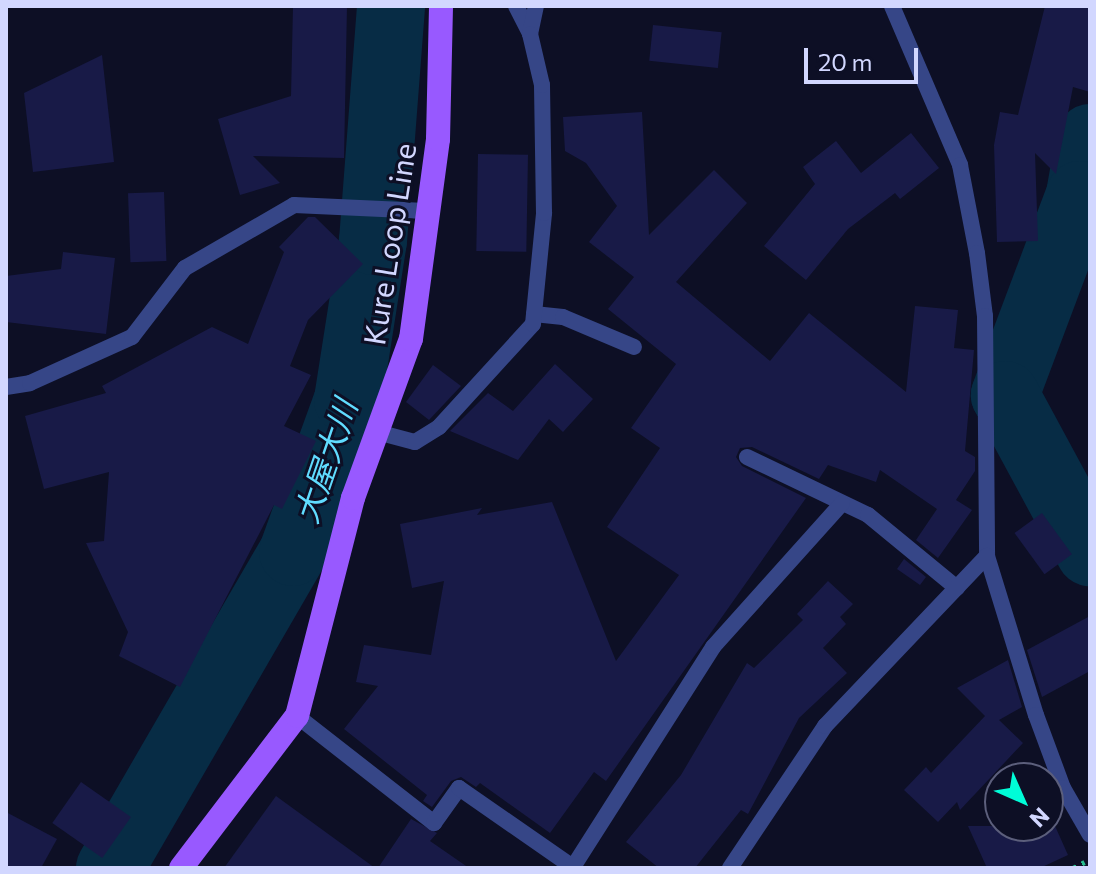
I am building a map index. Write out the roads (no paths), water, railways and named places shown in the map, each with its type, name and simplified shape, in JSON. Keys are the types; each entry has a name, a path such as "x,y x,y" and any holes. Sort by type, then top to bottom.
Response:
{"main road":[{"name":"Kure Loop Line","path":"181,868 297,716 353,498 411,339 438,139 441,6"}],"street":[{"path":"377,432 415,442 439,427 533,324 544,197 542,85 530,34 516,6"},
{"path":"530,34 536,6"},
{"path":"892,6 960,165 977,253 985,316 987,556 1036,715 1063,788 1090,835"},
{"path":"6,387 30,383 132,337 185,268 294,205 426,211"},
{"path":"534,314 563,317 634,347"},
{"path":"747,457 868,515 957,588"},
{"path":"297,716 434,823 459,788 573,868 713,647 842,503"},
{"path":"730,868 825,726 987,556"}],"waterway":[{"name":"大屋大川","path":"110,868 293,552 348,400 373,241 391,6"},
{"path":"1090,138 1080,195 1005,395 1090,552"}]}
